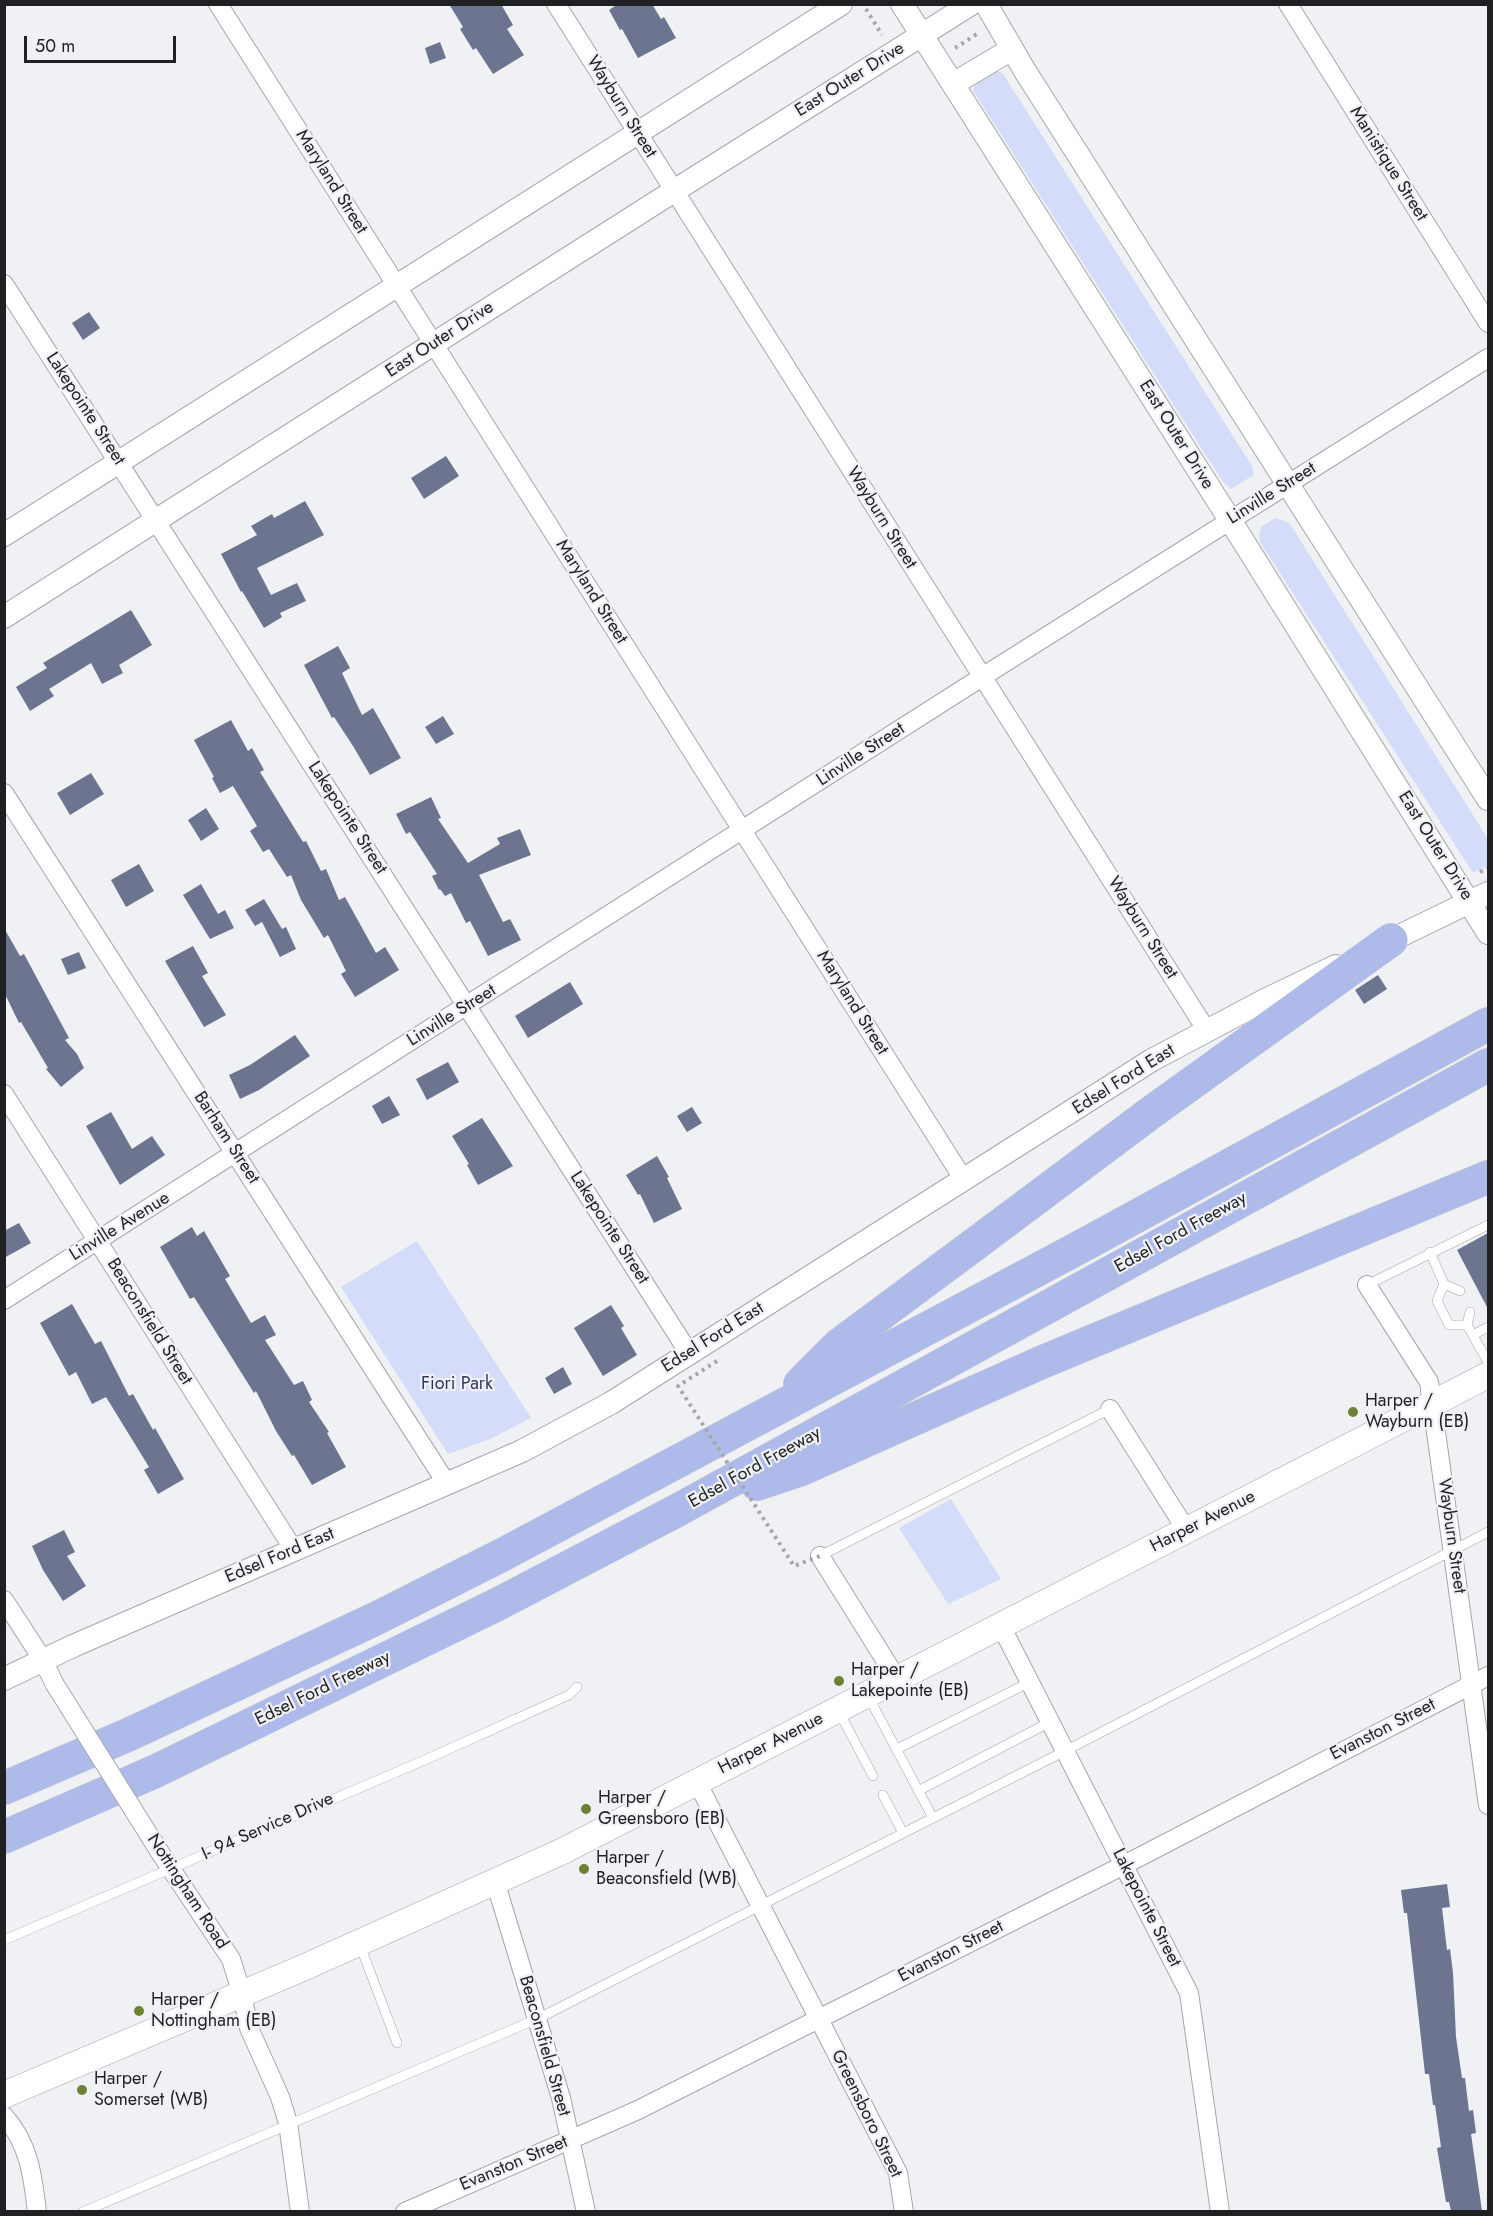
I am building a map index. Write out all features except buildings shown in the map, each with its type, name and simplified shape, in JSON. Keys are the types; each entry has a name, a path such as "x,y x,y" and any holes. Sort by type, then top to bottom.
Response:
{"highway":[{"path":"770,1412 839,1345 1153,1111 1391,940"},
{"name":"Edsel Ford Freeway","path":"4,1788 130,1734 377,1618 502,1555 1082,1246 1488,1024"},
{"name":"Edsel Ford Freeway","path":"4,1837 156,1771 498,1604 676,1511 1488,1065"},
{"path":"676,1511 802,1468 1040,1363 1488,1177"}],"main road":[{"name":"Harper Avenue","path":"4,2095 359,1943 563,1851 1488,1375"}],"street":[{"name":"Maryland Street","path":"218,4 964,1180"},
{"name":"Wayburn Street","path":"556,4 1207,1031"},
{"path":"4,535 841,4"},
{"path":"902,4 922,35 971,4"},
{"path":"986,4 1012,49 1488,799"},
{"name":"Manistique Street","path":"1288,4 1488,323"},
{"name":"East Outer Drive","path":"4,617 674,190 922,35 1230,520 1479,898 1487,931"},
{"path":"953,84 1012,49"},
{"name":"Lakepointe Street","path":"4,284 689,1353"},
{"name":"Linville Street","path":"236,1153 982,677 1488,358"},
{"name":"Barham Street","path":"4,793 447,1484"},
{"name":"Edsel Ford East","path":"4,1678 522,1451 570,1427 1152,1060 1263,1001 1479,898"},
{"name":"Beaconsfield Street","path":"4,1094 294,1550"},
{"name":"Linville Avenue","path":"4,1300 236,1153"},
{"name":"Wayburn Street","path":"1367,1285 1429,1382 1488,1805"},
{"path":"1110,1409 1187,1531"},
{"path":"820,1556 897,1679"},
{"name":"Nottingham Road","path":"4,1600 159,1851 231,1959 242,1994 249,2028 280,2097 288,2122 300,2211"},
{"name":"Lakepointe Street","path":"1001,1626 1189,1992 1220,2211"},
{"name":"Evanston Street","path":"405,2211 638,2110 1124,1865 1488,1676"},
{"name":"Greensboro Street","path":"697,1782 898,2173 904,2211"},
{"name":"Beaconsfield Street","path":"495,1881 561,2098 586,2211"},
{"path":"4,2116 15,2127 28,2156 37,2211"}],"lane":[{"path":"1367,1285 1488,1225"},
{"path":"1430,1252 1444,1284 1460,1291"},
{"path":"1444,1284 1437,1301 1449,1325 1467,1325"},
{"path":"1470,1312 1467,1325 1488,1362"},
{"path":"1473,1335 1488,1327"},
{"path":"820,1556 1110,1409"},
{"path":"83,2211 288,2122 537,2019 1065,1751 1488,1532"},
{"path":"897,1749 1030,1682"},
{"name":"I- 94 Service Drive","path":"4,1940 427,1759 569,1695 577,1687"},
{"path":"867,1695 933,1818"},
{"path":"837,1710 873,1776"},
{"path":"918,1791 1050,1722"},
{"path":"883,1794 903,1833"},
{"path":"359,1943 397,2043"}],"path":[{"path":"866,9 883,36"},
{"path":"951,50 977,34"},
{"path":"717,1361 678,1386 794,1566 820,1556"}],"green space":[{"path":"994,69 1003,74 1252,466 1254,474 1231,489 1223,482 974,92 973,81"},
{"path":"1275,518 1290,524 1488,839 1488,865 1473,873 1260,542 1261,527"},
{"name":"Fiori Park","path":"417,1241 531,1418 490,1439 448,1454 341,1287"},
{"path":"951,1499 1001,1579 948,1604 899,1528"}],"place":[{"name":"Harper / Wayburn (EB)","path":"1353,1412"},
{"name":"Harper / Lakepointe (EB)","path":"839,1681"},
{"name":"Harper / Greensboro (EB)","path":"586,1809"},
{"name":"Harper / Beaconsfield (WB)","path":"584,1869"},
{"name":"Harper / Nottingham (EB)","path":"139,2011"},
{"name":"Harper / Somerset (WB)","path":"82,2090"}]}
